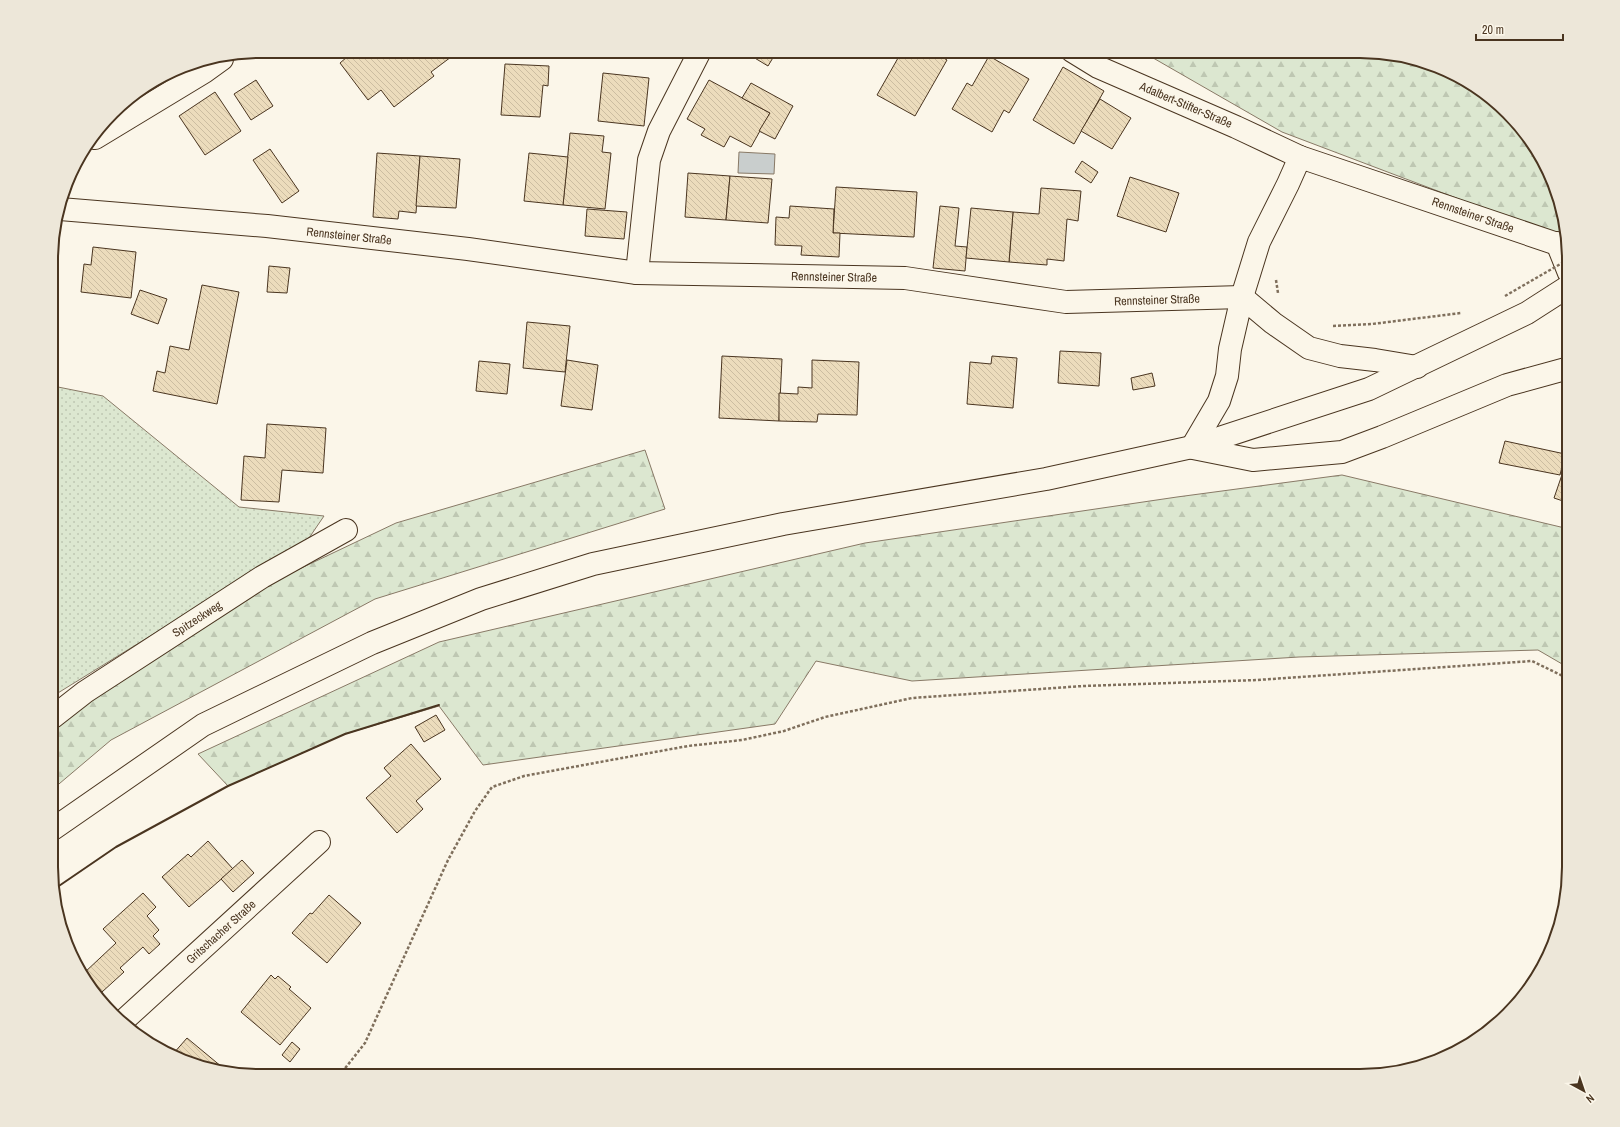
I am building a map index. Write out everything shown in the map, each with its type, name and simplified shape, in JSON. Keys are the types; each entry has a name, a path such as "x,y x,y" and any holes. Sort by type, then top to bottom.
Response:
{"main road":[{"path":"637,273 650,160 659,131 696,58"},
{"name":"Adalbert-Stifter-Straße","path":"1083,58 1098,67 1236,126 1300,157"},
{"path":"102,134 204,72 215,63"},
{"path":"1192,447 1219,401 1227,376 1230,349 1242,297 1259,242 1300,157"},
{"name":"Rennsteiner Straße","path":"1300,157 1562,249"},
{"name":"Rennsteiner Straße","path":"65,209 282,228 468,249 637,273 905,278 1066,302 1242,297"},
{"path":"58,826 203,725 372,643 481,599 593,564 783,524 1046,479 1192,447 1369,389 1528,313 1562,291"},
{"path":"1242,297 1273,323 1309,348 1340,356 1417,367"},
{"path":"1192,447 1253,460 1342,452 1507,385 1562,370"},
{"name":"Spitzeckweg","path":"58,713 85,692 262,577 346,530"},
{"name":"Gritschacher Straße","path":"126,1018 319,842"}],"path":[{"path":"1259,242 1275,275 1278,293 1281,300"},
{"path":"1498,299 1505,296 1562,252"},
{"path":"1328,326 1372,324 1466,312"},
{"path":"345,1069 365,1043 448,860 475,811 492,787 524,776 688,746 742,740 784,730 825,717 912,698 1083,686 1257,680 1532,661 1562,676"}],"green space":[{"path":"1153,58 1373,58 1412,65 1437,73 1461,85 1483,100 1503,117 1520,137 1535,159 1547,183 1555,208 1561,238 1282,132"},
{"path":"58,387 103,396 239,507 324,516 309,538 58,693"},
{"path":"645,450 665,509 375,599 111,740 58,785 58,725 92,697 274,581 396,523"},
{"path":"1342,475 1562,527 1562,664 1538,650 1299,657 912,681 816,661 775,724 483,765 439,706 345,734 228,786 198,754 439,642 865,543 1177,497"}],"shaded area":[{"path":"739,152 775,154 774,174 738,173"}],"building":[{"path":"346,58 450,58 431,72 434,76 394,107 381,90 368,100 340,63"},
{"path":"755,58 773,58 768,66"},
{"path":"898,58 944,58 947,60 915,116 877,95"},
{"path":"988,58 992,58 1029,79 1009,113 1004,110 992,132 952,109 967,83 972,86"},
{"path":"505,64 549,66 548,86 543,85 540,117 501,115"},
{"path":"1063,67 1104,91 1074,144 1033,120"},
{"path":"603,73 649,78 644,126 598,121"},
{"path":"256,80 273,106 251,120 234,94"},
{"path":"709,80 770,113 751,147 730,136 724,147 701,135 705,129 687,119"},
{"path":"751,83 793,106 775,139 759,131 770,113 742,98"},
{"path":"215,92 241,131 205,155 179,116"},
{"path":"1100,99 1131,118 1112,149 1081,131"},
{"path":"570,133 604,136 602,152 611,153 605,209 563,205"},
{"path":"270,149 299,191 282,203 253,160"},
{"path":"377,153 420,156 416,213 399,211 398,219 373,217"},
{"path":"529,153 568,157 563,205 524,201"},
{"path":"420,156 460,159 456,208 416,206"},
{"path":"1082,161 1098,172 1091,183 1075,172"},
{"path":"688,173 730,176 726,220 685,217"},
{"path":"730,176 772,179 768,223 726,220"},
{"path":"1130,177 1179,193 1166,232 1117,216"},
{"path":"836,187 917,192 914,237 833,233"},
{"path":"1041,188 1081,191 1078,221 1067,219 1064,261 1047,259 1047,265 1009,262 1013,212 1039,214"},
{"path":"790,206 834,209 833,233 840,233 839,257 801,255 802,246 775,245 776,217 789,218"},
{"path":"940,206 959,208 955,246 967,247 965,271 933,268"},
{"path":"971,208 1013,212 1009,262 966,258"},
{"path":"587,209 627,212 624,239 585,236"},
{"path":"93,247 136,252 131,298 81,292 84,264 91,265"},
{"path":"269,266 290,268 287,293 267,292"},
{"path":"202,285 239,292 217,404 153,391 157,371 165,373 170,346 189,350"},
{"path":"140,290 167,299 158,324 131,314"},
{"path":"527,322 570,326 565,372 523,368"},
{"path":"1060,351 1101,353 1099,386 1058,383"},
{"path":"722,356 782,359 779,421 719,418"},
{"path":"992,356 1017,358 1013,408 967,404 970,362 991,364"},
{"path":"567,360 598,365 592,410 561,406"},
{"path":"812,360 859,362 857,415 818,414 817,422 779,421 779,393 798,394 798,387 812,388"},
{"path":"479,361 510,364 507,394 476,391"},
{"path":"1152,373 1155,386 1133,390 1131,378"},
{"path":"267,424 326,428 323,473 282,470 279,502 241,500 244,456 265,458"},
{"path":"1505,441 1562,453 1562,467 1560,475 1499,463"},
{"path":"1562,475 1562,501 1554,498"},
{"path":"436,715 445,730 424,742 415,727"},
{"path":"411,744 441,779 416,801 423,809 397,833 366,798 391,776 384,768"},
{"path":"208,841 233,869 189,907 162,877 188,854 191,857"},
{"path":"242,860 254,873 233,892 221,879"},
{"path":"143,893 156,907 147,916 159,930 153,936 160,944 149,954 143,947 120,968 124,972 102,992 87,971 116,943 103,929"},
{"path":"329,895 361,923 327,963 292,933"},
{"path":"271,975 275,979 278,976 291,987 289,989 311,1008 280,1045 241,1012"},
{"path":"187,1038 219,1065 195,1058 176,1051"},
{"path":"292,1042 300,1049 290,1062 282,1055"}],"wall":[{"path":"59,886 116,847 228,786 345,734 439,705"}]}
